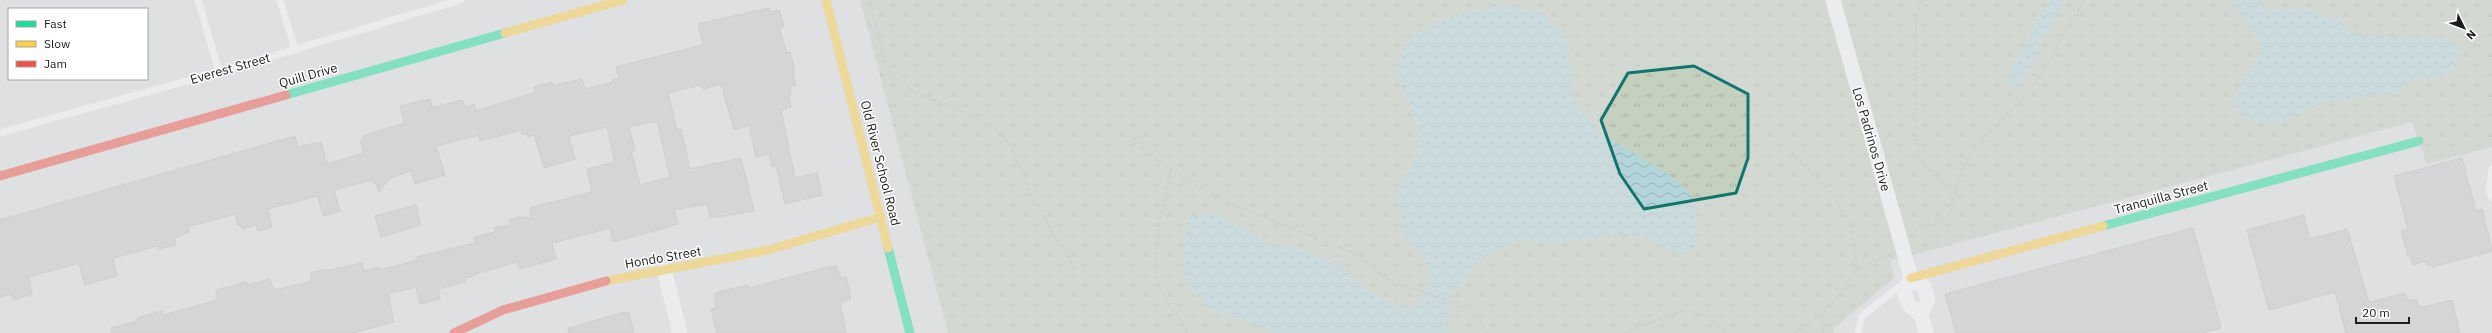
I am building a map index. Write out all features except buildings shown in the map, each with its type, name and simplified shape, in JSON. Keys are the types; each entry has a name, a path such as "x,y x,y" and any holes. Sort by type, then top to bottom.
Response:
{"street":[{"name":"Quill Drive","path":"0,176 622,0"},
{"name":"Old River School Road","path":"826,0 910,333"},
{"name":"Los Padrinos Drive","path":"1833,0 1911,278"},
{"name":"Tranquilla Street","path":"1911,278 2419,141"},
{"name":"Hondo Street","path":"459,332 503,310 614,280 768,250 881,217"},
{"path":"664,270 680,333"},
{"path":"1921,315 1928,299 1924,287 1911,278 1904,291 1908,304 1921,315 1926,333"}],"lane":[{"path":"198,0 219,72"},
{"path":"280,0 295,49"},
{"name":"Everest Street","path":"0,133 219,72 460,0"},
{"path":"2492,169 2489,190 2492,198"},
{"path":"1858,333 1862,316 1911,278"}],"path":[{"path":"870,0 885,61 893,76 917,94 963,111 994,128 1010,144 1031,195 1074,269"},
{"path":"1921,0 1916,22 1915,135 1920,159 1955,199"},
{"path":"1857,268 1888,256 1916,231 1943,222 1950,213 1955,199 1961,172 1972,151 2037,81 2084,0"},
{"path":"1133,137 1151,156 1216,198 1352,252 1393,283 1419,290 1472,311 1487,333"},
{"path":"1791,151 1835,199 1852,227 1857,268 1844,290 1822,315 1793,333"},
{"path":"1171,170 1157,247 1156,271 1160,288 1188,333"},
{"path":"1624,333 1686,309 1708,317 1727,333"},
{"path":"1822,315 1824,333"}],"highlighted area":[{"path":"1694,66 1748,94 1748,158 1736,193 1644,209 1620,174 1601,120 1628,73"}],"green space":[{"path":"860,0 2492,0 2492,147 2427,164 2412,122 1890,261 1894,278 1834,328 1834,333 948,333"}],"water":[{"path":"2049,0 2063,0 2050,28 2041,38 2037,58 2017,88 2009,85 2008,76"},
{"path":"2234,0 2256,0 2269,12 2288,8 2311,10 2339,22 2360,35 2442,38 2458,48 2459,61 2445,76 2411,81 2396,94 2370,95 2321,104 2274,124 2250,121 2239,113 2236,102 2242,81 2257,60 2260,47 2255,32 2238,11"},
{"path":"1514,5 1542,13 1567,38 1573,100 1599,132 1665,172 1691,193 1698,219 1695,246 1681,256 1662,248 1642,235 1624,234 1560,243 1515,240 1479,260 1450,297 1446,329 1449,333 1275,333 1211,308 1187,284 1183,266 1185,234 1189,217 1216,214 1239,225 1268,244 1301,249 1342,267 1368,291 1392,303 1414,307 1423,298 1430,269 1421,253 1403,236 1398,195 1401,185 1419,149 1420,134 1416,119 1401,84 1400,63 1406,46 1419,33 1436,23 1477,11"}],"traffic: fast":[{"path":"286,95 505,33"},
{"path":"2103,226 2419,141"},
{"path":"888,248 910,333"}],"traffic: slow":[{"path":"505,33 623,0"},
{"path":"826,0 888,248"},
{"path":"606,281 768,250 881,217"},
{"path":"1911,278 2103,226"}],"traffic: jam":[{"path":"0,176 286,95"},
{"path":"454,333 503,310 606,281"}]}
